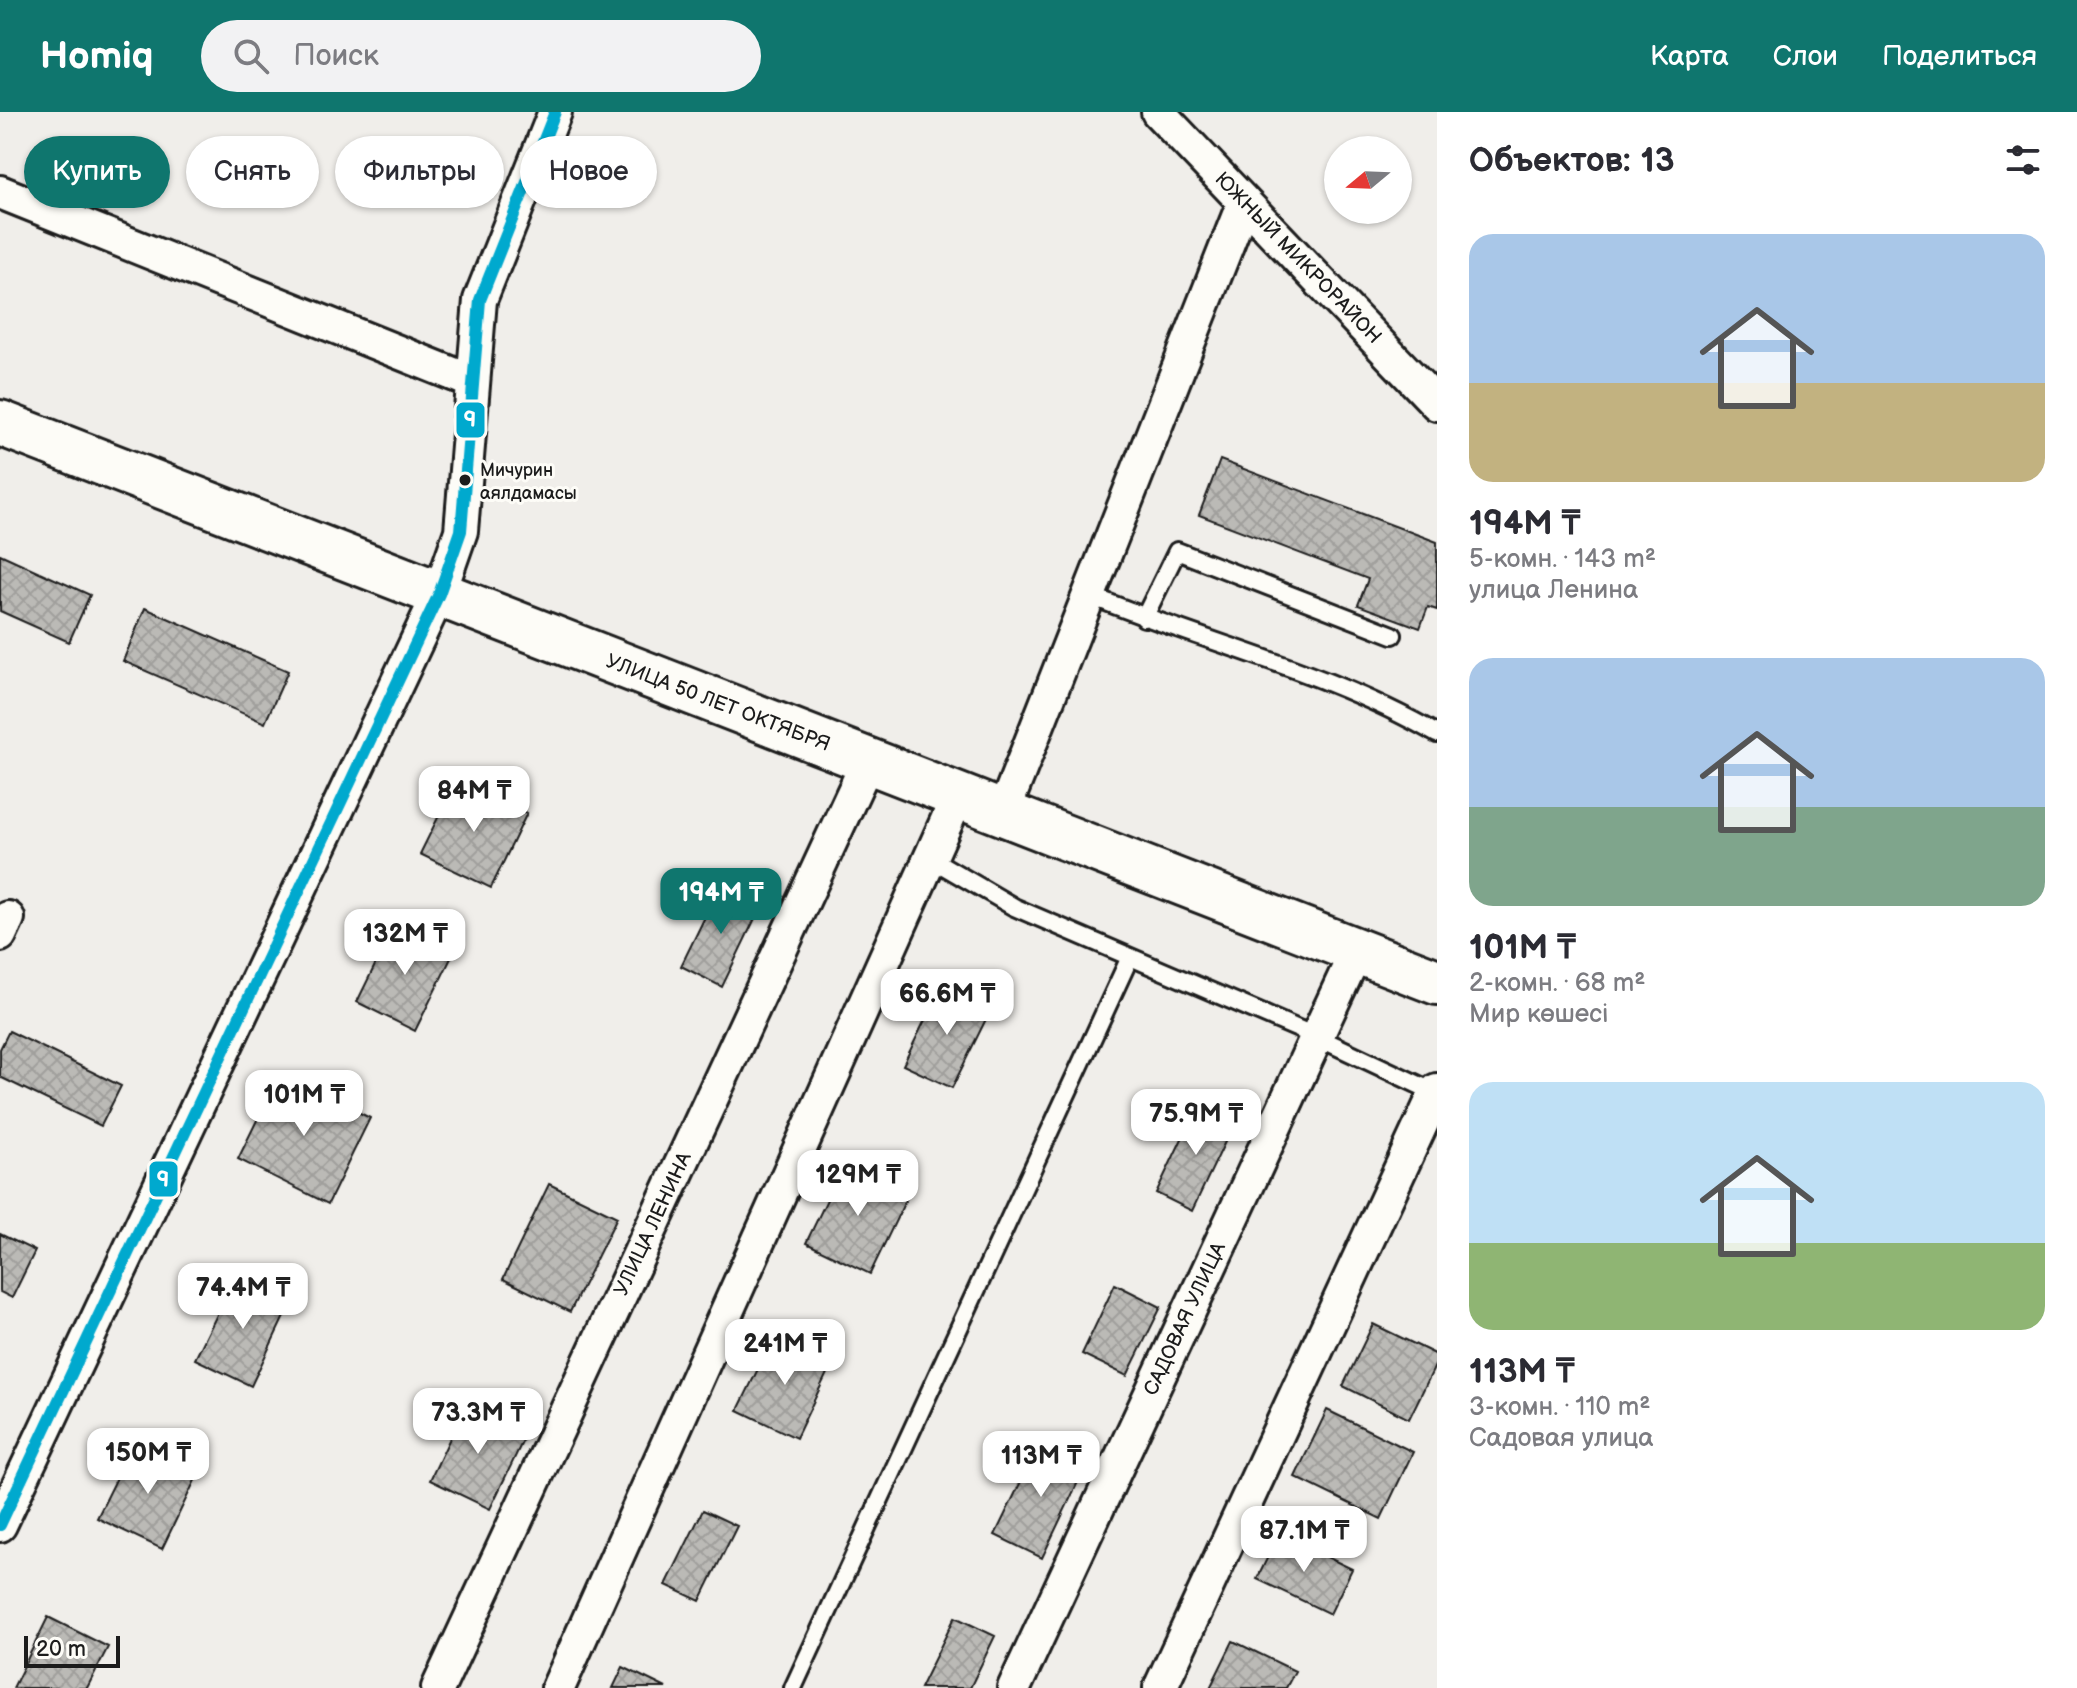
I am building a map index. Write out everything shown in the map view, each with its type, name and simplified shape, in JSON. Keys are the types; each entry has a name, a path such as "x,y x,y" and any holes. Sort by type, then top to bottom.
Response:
{"main road":[{"name":"УЛИЦА 50 ЛЕТ ОКТЯБРЯ","path":"0,423 1437,982"}],"street":[{"path":"0,1525 439,594 461,531 480,300 555,112"},
{"name":"ЮЖНЫЙ МИКРОРАЙОН","path":"1158,112 1437,404"},
{"path":"0,192 473,382"},
{"path":"1003,813 1244,202"},
{"name":"УЛИЦА ЛЕНИНА","path":"438,1688 868,761"},
{"path":"558,1688 958,796"},
{"name":"САДОВАЯ УЛИЦА","path":"1014,1688 1357,950"},
{"path":"1160,1688 1436,1091"}],"lane":[{"path":"1144,618 1177,551 1393,635"},
{"path":"1089,595 1144,618 1329,681 1437,734"},
{"path":"930,858 1014,907 1436,1091"},
{"path":"793,1688 1130,957"}],"building":[{"path":"1220,460 1437,542 1437,610 1428,607 1420,628 1358,605 1368,579 1199,515"},
{"path":"0,554 90,595 69,642 0,611"},
{"path":"145,608 288,671 265,723 123,661"},
{"path":"457,779 527,813 491,888 420,854"},
{"path":"720,886 761,906 722,987 681,966"},
{"path":"395,924 454,952 415,1031 357,1002"},
{"path":"942,985 991,1009 952,1088 903,1065"},
{"path":"9,1031 121,1086 101,1126 0,1077 0,1049"},
{"path":"280,1073 370,1118 328,1204 238,1159"},
{"path":"1199,1103 1235,1121 1192,1211 1156,1193"},
{"path":"845,1162 909,1193 870,1274 806,1243"},
{"path":"549,1184 617,1217 570,1312 503,1279"},
{"path":"0,1234 35,1251 12,1298 0,1292"},
{"path":"236,1276 291,1302 251,1386 195,1359"},
{"path":"1115,1284 1161,1307 1127,1376 1082,1354"},
{"path":"1373,1324 1437,1355 1437,1362 1409,1419 1343,1386"},
{"path":"774,1336 831,1365 796,1438 738,1410"},
{"path":"467,1402 527,1432 490,1509 430,1480"},
{"path":"1327,1410 1413,1452 1381,1519 1295,1477"},
{"path":"1041,1440 1087,1463 1042,1558 995,1535"},
{"path":"134,1443 198,1474 162,1549 97,1518"},
{"path":"703,1510 737,1526 700,1601 666,1585"},
{"path":"1279,1534 1352,1569 1330,1614 1257,1579"},
{"path":"48,1617 108,1647 87,1688 13,1688"},
{"path":"955,1617 995,1636 970,1688 920,1688"},
{"path":"1233,1641 1295,1671 1286,1688 1210,1688"},
{"path":"623,1667 666,1688 613,1688"}],"transit line":[{"name":"9","path":"0,1525 439,594 461,531 480,300 555,112"}],"place":[{"name":"Мичурин аялдамасы","path":"465,480"}]}
